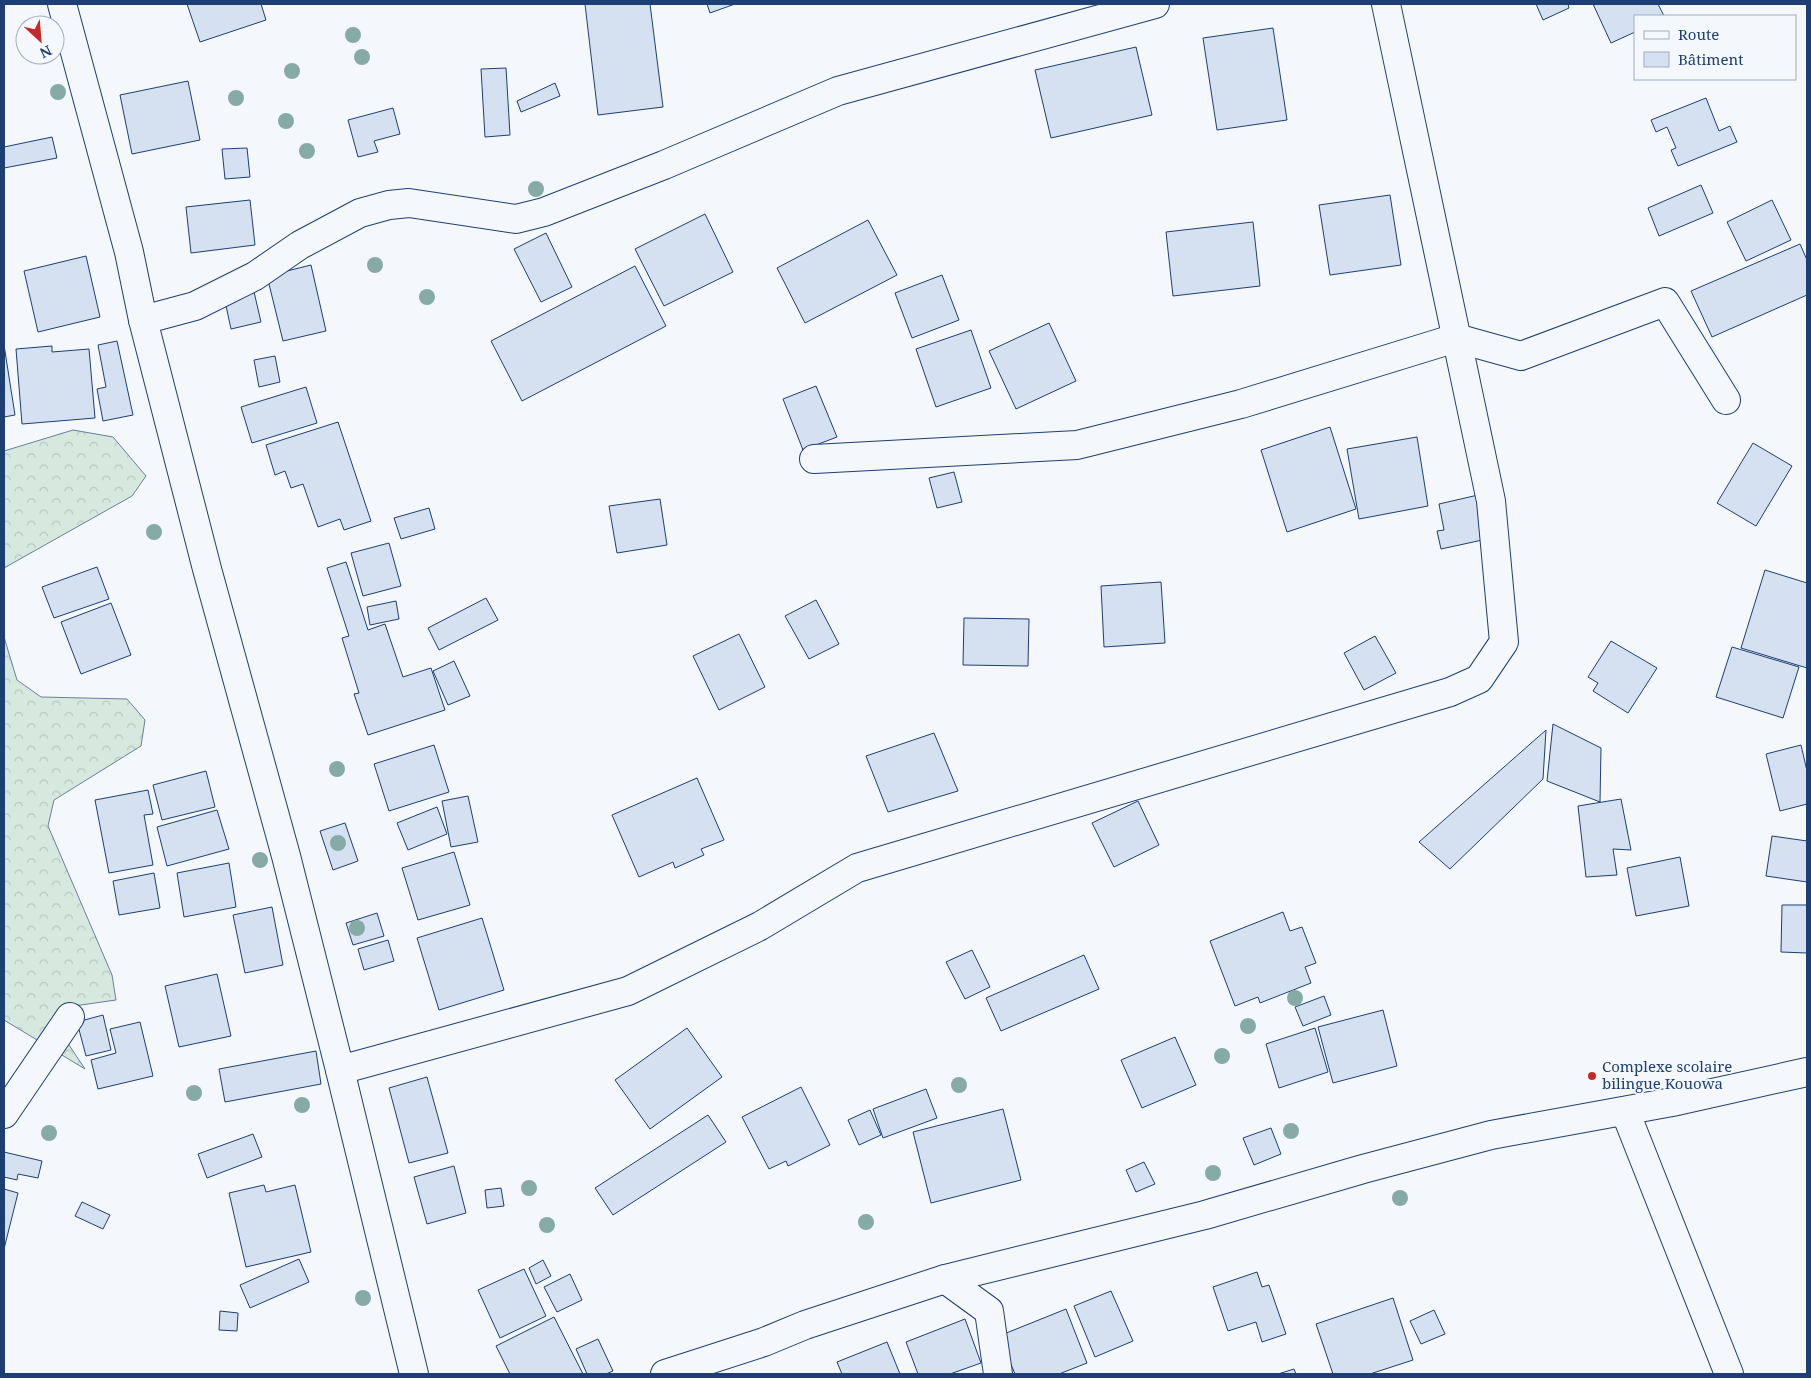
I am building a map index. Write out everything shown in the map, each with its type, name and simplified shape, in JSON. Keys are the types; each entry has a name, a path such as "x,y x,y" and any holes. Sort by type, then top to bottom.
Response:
{"street":[{"path":"62,4 127,243 143,320 206,569 286,856 414,1374"},
{"path":"143,320 195,306 255,276 300,244 360,213 388,205 409,203 516,219 544,212 664,165 838,91 1155,4"},
{"path":"340,1070 628,991 760,926 857,868 1403,707 1450,692 1479,678 1504,642 1491,501 1386,4"},
{"path":"814,460 1077,445 1241,404 1456,338 1521,356 1665,302 1726,400"},
{"path":"4,1114 70,1017"},
{"path":"665,1374 764,1342 805,1324 945,1279 1205,1214 1491,1135 1625,1111 1807,1072"},
{"path":"1625,1111 1729,1374"},
{"path":"945,1279 989,1311 998,1374"}],"green space":[{"path":"73,430 113,437 146,476 132,496 4,568 4,451"},
{"path":"4,637 17,680 41,697 127,699 145,720 141,746 54,800 48,826 112,975 116,1000 74,1006 61,1033 85,1069 4,1020"}],"building":[{"path":"187,4 261,4 266,20 200,42"},
{"path":"585,4 650,4 663,107 598,115"},
{"path":"707,4 735,4 710,13"},
{"path":"1536,4 1568,4 1569,8 1543,20"},
{"path":"1593,4 1658,4 1664,15 1634,15 1634,32 1611,43"},
{"path":"1273,28 1287,120 1217,130 1203,38"},
{"path":"1136,47 1152,115 1051,138 1035,70"},
{"path":"506,68 510,135 485,137 481,69"},
{"path":"188,81 200,140 132,154 120,95"},
{"path":"555,83 560,96 521,112 517,101"},
{"path":"1706,98 1719,131 1730,126 1737,142 1678,166 1671,150 1676,148 1667,127 1656,132 1651,120"},
{"path":"393,108 400,134 374,141 378,152 358,157 348,120"},
{"path":"52,137 57,158 4,168 4,147"},
{"path":"247,148 250,177 225,179 222,149"},
{"path":"1701,185 1713,213 1659,236 1648,208"},
{"path":"1390,195 1401,265 1330,275 1319,205"},
{"path":"250,200 255,245 191,253 186,207"},
{"path":"1772,200 1791,240 1746,261 1727,222"},
{"path":"705,214 733,272 664,306 635,249"},
{"path":"868,220 897,275 805,323 777,268"},
{"path":"1253,222 1260,286 1173,296 1166,232"},
{"path":"546,233 572,287 541,302 514,249"},
{"path":"1800,244 1807,260 1807,295 1712,337 1691,291"},
{"path":"86,256 100,317 38,332 24,271"},
{"path":"311,265 326,331 283,341 267,276"},
{"path":"635,266 666,326 522,401 491,341"},
{"path":"942,275 959,320 912,338 895,293"},
{"path":"251,279 261,322 231,329 222,287"},
{"path":"1049,323 1076,381 1016,409 989,351"},
{"path":"971,330 991,388 936,407 916,349"},
{"path":"117,341 133,415 103,421 97,389 106,387 98,345"},
{"path":"4,345 15,415 4,417"},
{"path":"52,346 52,352 89,349 95,418 22,424 16,349"},
{"path":"275,356 280,382 259,387 254,360"},
{"path":"816,386 837,437 803,450 783,399"},
{"path":"306,387 317,423 252,443 241,407"},
{"path":"338,422 371,521 344,530 340,519 318,527 303,484 291,488 285,471 275,475 266,445"},
{"path":"1330,427 1356,509 1287,532 1261,450"},
{"path":"1417,437 1428,506 1359,519 1347,449"},
{"path":"1753,443 1792,466 1756,526 1717,503"},
{"path":"954,472 962,502 937,508 929,478"},
{"path":"1478,495 1487,539 1441,549 1437,531 1444,530 1439,504"},
{"path":"660,499 667,545 617,553 609,506"},
{"path":"429,508 435,529 401,539 394,518"},
{"path":"389,543 401,586 363,596 351,553"},
{"path":"346,562 368,630 385,624 403,677 431,668 445,710 368,735 354,694 359,693 342,638 349,636 327,568"},
{"path":"97,567 109,599 54,618 42,587"},
{"path":"1765,570 1807,583 1807,668 1741,648"},
{"path":"1161,582 1165,643 1104,647 1101,586"},
{"path":"486,598 498,620 439,650 428,628"},
{"path":"816,600 839,644 809,659 785,616"},
{"path":"396,601 399,619 370,625 367,607"},
{"path":"111,603 131,655 81,674 61,622"},
{"path":"964,618 1029,619 1028,666 963,665"},
{"path":"739,634 765,687 719,710 693,656"},
{"path":"1375,636 1396,673 1364,690 1344,653"},
{"path":"1611,641 1657,668 1628,713 1593,691 1598,683 1588,677"},
{"path":"1732,647 1799,667 1783,718 1716,697"},
{"path":"454,661 470,696 448,705 433,671"},
{"path":"1553,724 1601,748 1600,802 1547,781"},
{"path":"1546,730 1543,779 1450,869 1419,842"},
{"path":"934,733 958,791 888,812 866,756"},
{"path":"434,745 449,792 389,811 374,764"},
{"path":"1801,745 1807,771 1807,804 1780,811 1766,754"},
{"path":"206,771 215,807 162,820 153,785"},
{"path":"697,778 724,840 701,849 704,855 675,868 673,862 639,877 612,815"},
{"path":"148,790 153,814 144,815 153,865 109,873 95,800"},
{"path":"468,796 478,842 451,847 442,801"},
{"path":"1621,799 1631,850 1613,849 1617,875 1586,877 1578,806"},
{"path":"1138,801 1159,845 1114,867 1092,823"},
{"path":"437,807 447,834 408,850 397,823"},
{"path":"217,810 229,849 167,866 157,827"},
{"path":"345,823 358,861 333,870 320,831"},
{"path":"1772,836 1807,841 1807,882 1766,876"},
{"path":"454,852 470,905 418,920 402,868"},
{"path":"1680,857 1689,906 1636,916 1627,868"},
{"path":"229,863 236,907 184,917 177,873"},
{"path":"154,873 160,908 119,915 113,881"},
{"path":"1782,905 1807,905 1807,953 1781,952"},
{"path":"272,907 283,965 245,973 233,915"},
{"path":"1283,912 1290,931 1302,927 1316,963 1305,967 1311,983 1260,1003 1258,997 1235,1006 1210,941"},
{"path":"377,913 384,936 353,945 346,923"},
{"path":"482,918 504,990 439,1010 417,938"},
{"path":"388,940 394,961 364,970 358,949"},
{"path":"972,950 990,987 965,999 946,962"},
{"path":"1084,955 1099,989 1001,1031 986,998"},
{"path":"217,974 231,1036 179,1047 165,986"},
{"path":"1324,996 1331,1015 1303,1026 1295,1007"},
{"path":"1383,1010 1397,1066 1333,1083 1318,1027"},
{"path":"103,1015 111,1050 86,1056 77,1022"},
{"path":"140,1022 153,1076 98,1089 91,1060 116,1053 110,1029"},
{"path":"687,1028 722,1077 650,1129 615,1080"},
{"path":"1315,1028 1328,1072 1279,1088 1266,1044"},
{"path":"1175,1037 1196,1085 1142,1108 1121,1060"},
{"path":"316,1051 321,1084 225,1102 219,1069"},
{"path":"427,1077 448,1153 409,1163 389,1088"},
{"path":"801,1087 830,1145 788,1166 786,1161 769,1169 742,1117"},
{"path":"926,1089 937,1118 883,1138 873,1109"},
{"path":"1003,1109 1021,1180 931,1203 913,1132"},
{"path":"870,1110 881,1135 859,1145 848,1120"},
{"path":"708,1115 726,1142 613,1215 595,1188"},
{"path":"1271,1128 1281,1154 1254,1165 1243,1138"},
{"path":"253,1134 262,1157 207,1178 198,1154"},
{"path":"4,1152 42,1161 38,1178 18,1174 17,1180 4,1177"},
{"path":"1144,1162 1155,1184 1136,1192 1126,1170"},
{"path":"454,1166 466,1213 427,1224 414,1177"},
{"path":"264,1185 266,1192 295,1185 311,1252 246,1267 229,1193"},
{"path":"501,1188 504,1206 487,1208 485,1190"},
{"path":"4,1189 18,1193 4,1249"},
{"path":"82,1202 110,1215 103,1229 75,1216"},
{"path":"299,1259 309,1282 250,1308 240,1285"},
{"path":"543,1260 551,1276 536,1284 529,1268"},
{"path":"524,1269 546,1316 500,1338 478,1290"},
{"path":"1257,1272 1262,1287 1269,1285 1286,1334 1262,1342 1256,1322 1228,1331 1213,1287"},
{"path":"570,1274 582,1300 557,1312 544,1287"},
{"path":"1111,1291 1133,1341 1095,1357 1074,1306"},
{"path":"1393,1298 1413,1360 1370,1374 1333,1374 1316,1324"},
{"path":"1066,1309 1087,1363 1059,1374 1015,1374 999,1336"},
{"path":"1434,1310 1445,1334 1421,1344 1410,1321"},
{"path":"220,1311 238,1313 237,1331 219,1330"},
{"path":"554,1317 583,1374 510,1374 496,1346"},
{"path":"965,1319 981,1363 950,1374 918,1374 906,1342"},
{"path":"598,1339 613,1371 606,1374 587,1374 576,1349"},
{"path":"887,1342 900,1374 842,1374 837,1362"},
{"path":"1294,1369 1296,1374 1278,1374"}],"place":[{"name":"Complexe scolaire bilingue Kouowa","path":"1592,1076"}]}
